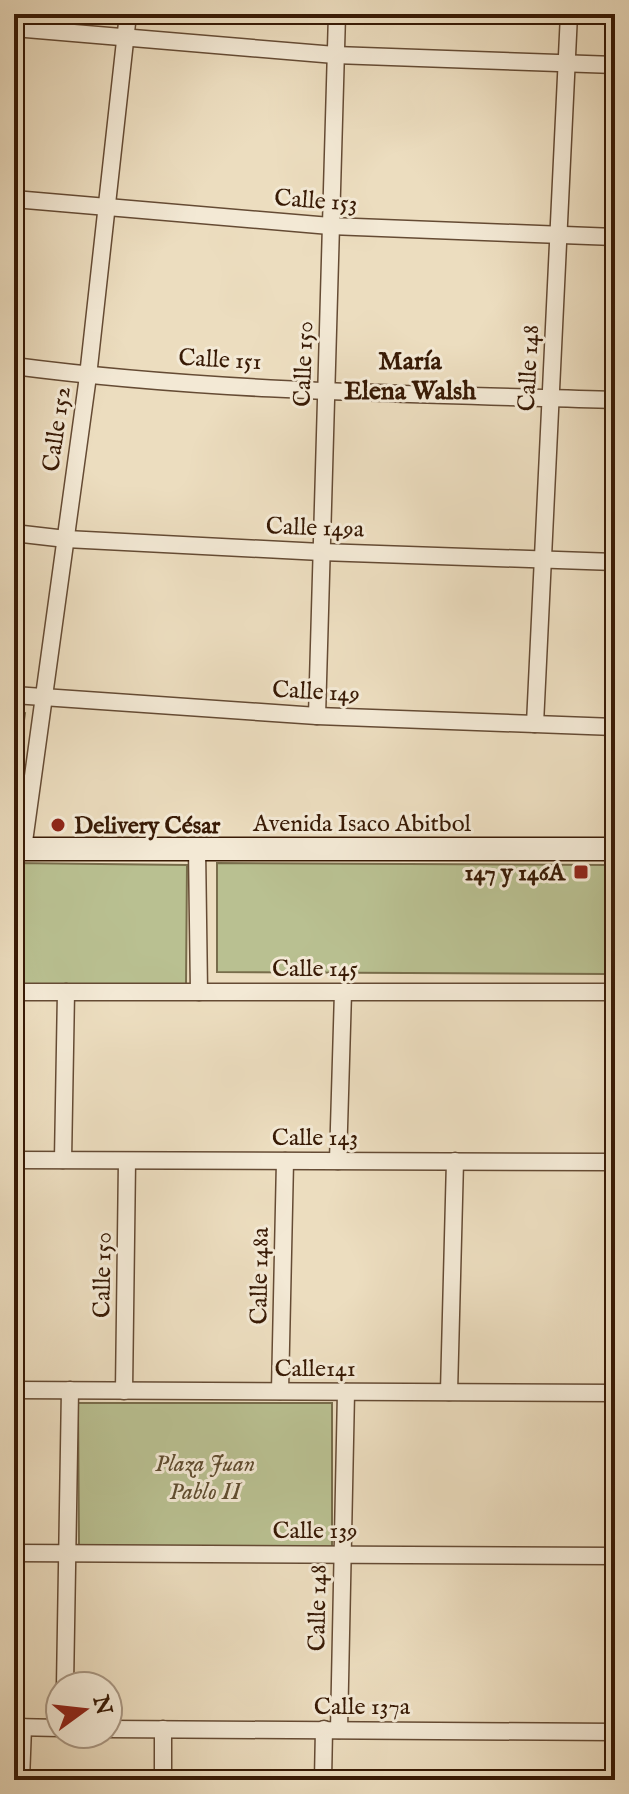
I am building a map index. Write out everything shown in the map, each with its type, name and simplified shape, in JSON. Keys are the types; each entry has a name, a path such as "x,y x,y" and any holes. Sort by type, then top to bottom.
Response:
{"main road":[{"name":"Avenida Isaco Abitbol","path":"19,849 615,849"}],"street":[{"name":"Calle 152","path":"19,849 44,698 88,376 128,14"},
{"name":"Calle 150","path":"317,716 337,14"},
{"name":"Calle 148","path":"535,724 569,14"},
{"path":"14,28 335,55 615,65"},
{"name":"Calle 153","path":"14,199 330,226 615,237"},
{"name":"Calle 151","path":"14,366 88,376 326,390 615,400"},
{"name":"Calle 149a","path":"14,533 66,539 321,552 615,562"},
{"name":"Calle 149","path":"14,695 317,716 615,727"},
{"path":"197,849 199,992"},
{"name":"Calle 145","path":"14,992 615,992"},
{"path":"63,1160 66,992"},
{"path":"338,1161 343,992"},
{"name":"Calle 143","path":"14,1160 615,1162"},
{"name":"Calle 150","path":"124,1391 127,1161"},
{"name":"Calle 148a","path":"280,1391 285,1161"},
{"path":"449,1392 455,1161"},
{"name":"Calle141","path":"14,1390 615,1393"},
{"path":"65,1670 70,1390"},
{"name":"Calle 148","path":"323,1780 331,1730 343,1554 346,1392"},
{"name":"Calle 139","path":"14,1553 615,1556"},
{"path":"21,1780 18,1727 44,1728"},
{"name":"Calle 137a","path":"124,1729 615,1732"},
{"path":"163,1729 163,1780"}],"green space":[{"path":"14,711 25,713 14,794"},
{"path":"14,863 187,865 186,987 14,985"},
{"path":"217,863 606,865 606,974 217,972"},
{"name":"Plaza Juan Pablo II","path":"78,1403 332,1403 332,1550 79,1550"}],"place":[{"name":"Delivery César","path":"58,825"},
{"name":"147 y 146A","path":"581,872"}],"district":[{"name":"María Elena Walsh","path":"410,375"}]}
